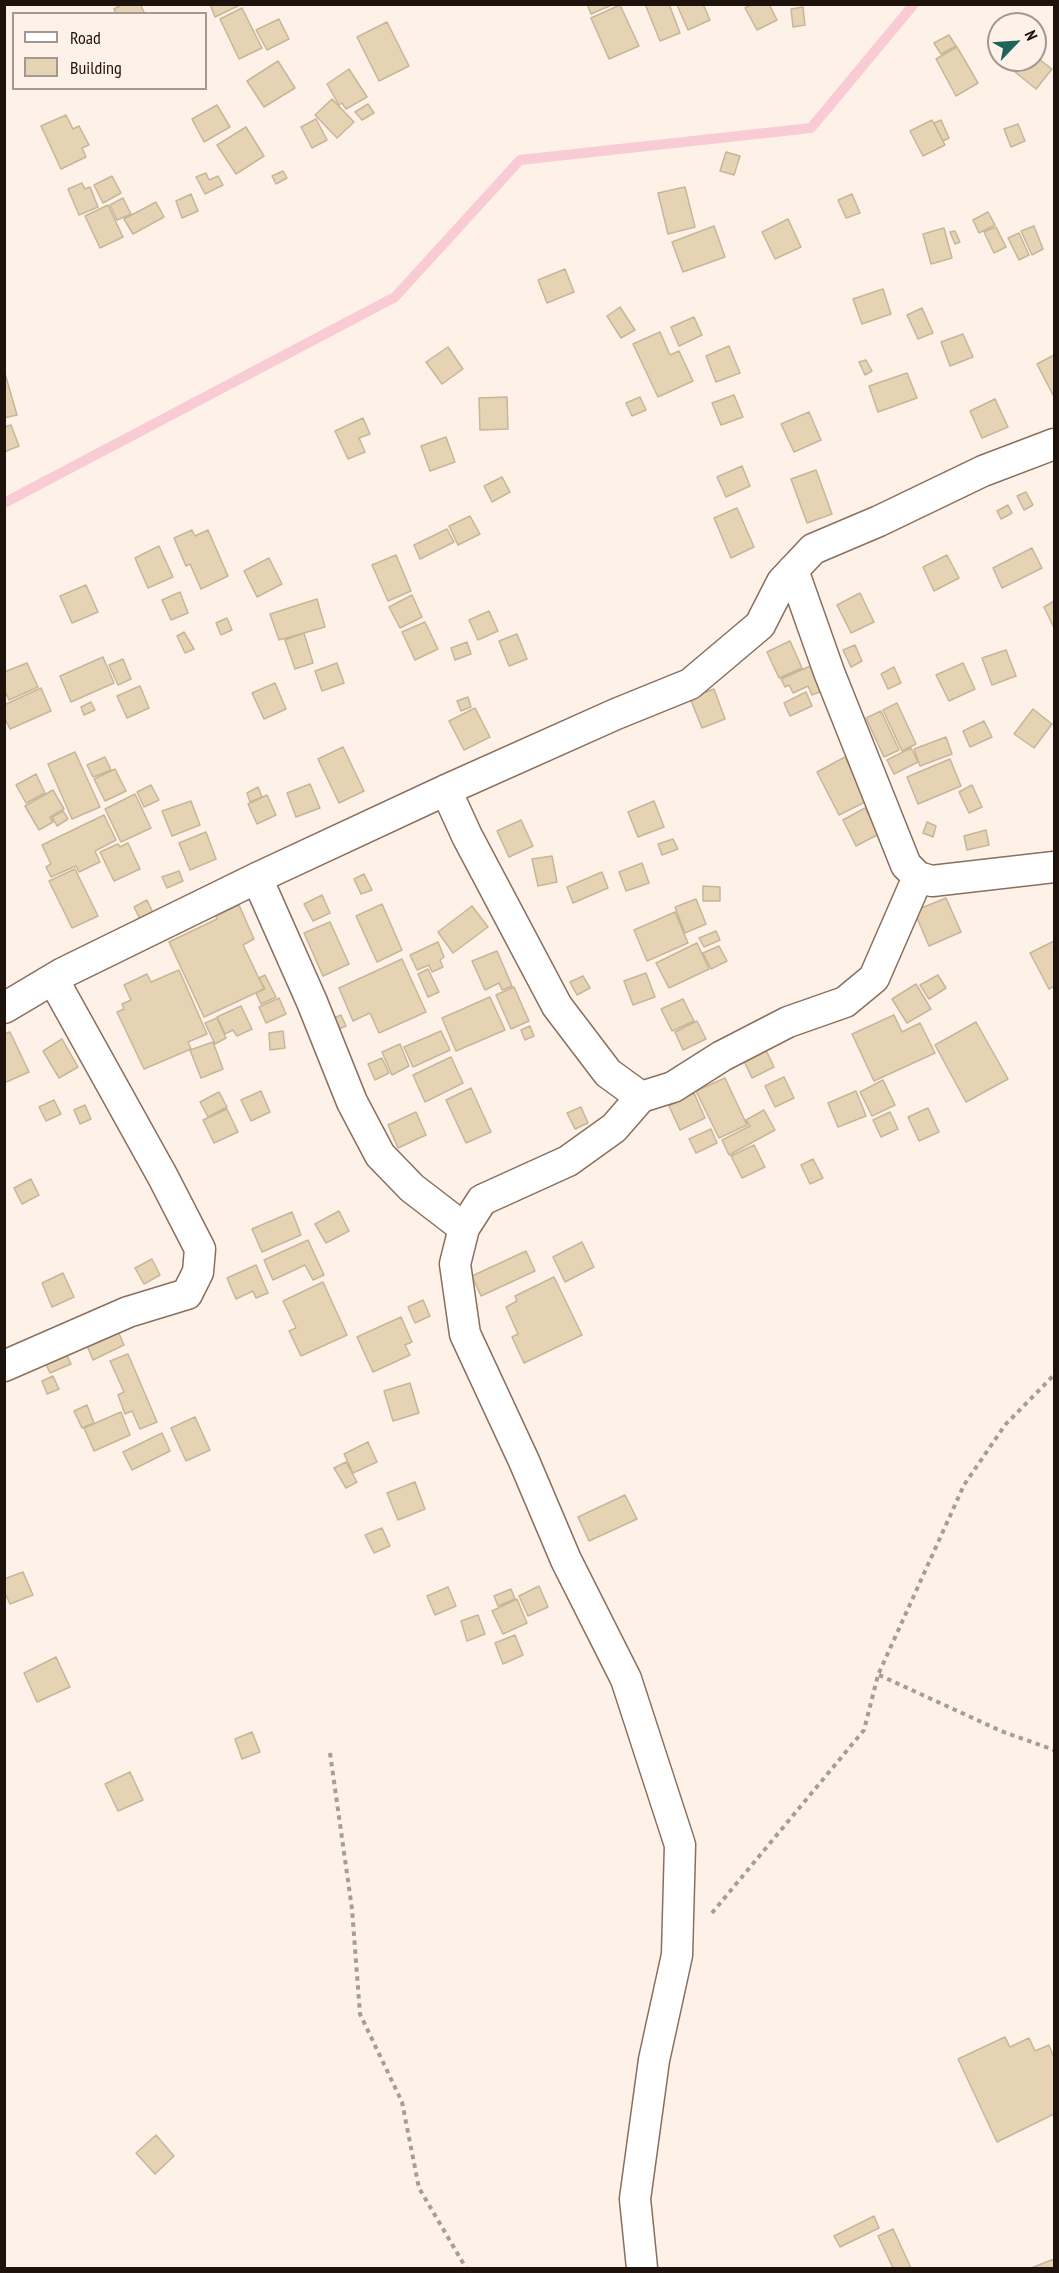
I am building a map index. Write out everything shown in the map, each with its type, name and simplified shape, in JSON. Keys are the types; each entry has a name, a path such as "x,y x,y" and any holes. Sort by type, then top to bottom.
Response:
{"street":[{"path":"4,1008 53,979 257,878 446,790 616,714 690,684 760,625 782,582 813,549 879,521 984,471 1054,444"},
{"path":"793,570 829,672 906,865 918,877 932,881 1054,867"},
{"path":"446,790 466,836 557,1006 608,1073 641,1097"},
{"path":"642,2268 634,2199 654,2060 677,1955 680,1845 626,1679 566,1560 524,1461 465,1334 455,1264 464,1228 482,1200 568,1161 615,1128 641,1097 674,1087 722,1056 788,1022 845,1002 874,978 918,877"},
{"path":"257,878 312,1002 352,1102 380,1155 412,1188 464,1228"},
{"path":"4,1366 128,1312 187,1294 198,1272 200,1249 163,1177 53,979"}],"path":[{"path":"677,1955 864,1730 878,1675 964,1485 1005,1425 1054,1375"},
{"path":"878,1675 1001,1731 1054,1750"},
{"path":"330,1753 351,1899 360,2014 402,2102 419,2187 466,2268"}],"building":[{"path":"123,4 140,4 144,12 115,12 114,9"},
{"path":"210,4 242,4 215,17"},
{"path":"587,4 614,4 591,14"},
{"path":"645,4 669,4 680,33 660,41"},
{"path":"703,4 710,20 688,30 677,5"},
{"path":"753,4 769,4 777,20 757,30 745,8"},
{"path":"620,5 639,46 609,59 591,18"},
{"path":"803,7 805,25 793,27 791,9"},
{"path":"242,8 262,48 239,59 220,19"},
{"path":"279,19 289,39 267,50 256,30"},
{"path":"387,22 409,66 379,81 357,37"},
{"path":"949,35 956,46 941,54 934,43"},
{"path":"957,47 978,83 956,96 936,59"},
{"path":"278,61 295,88 264,107 247,81"},
{"path":"1047,65 1052,69 1036,89 1015,72 1047,72"},
{"path":"349,69 367,97 346,109 342,103 339,105 327,84"},
{"path":"332,99 354,122 337,138 315,115"},
{"path":"368,104 374,113 362,120 355,112"},
{"path":"217,105 230,127 204,142 192,119"},
{"path":"66,115 73,129 79,126 89,145 82,148 86,157 61,169 41,126"},
{"path":"316,119 327,140 312,148 301,127"},
{"path":"932,120 945,145 923,156 910,131"},
{"path":"941,120 949,138 943,141 934,123"},
{"path":"1018,124 1025,141 1011,147 1004,129"},
{"path":"246,127 264,156 236,174 217,145"},
{"path":"726,152 740,156 734,175 720,171"},
{"path":"283,171 287,178 276,184 272,176"},
{"path":"206,173 209,180 218,176 223,185 205,194 196,177"},
{"path":"112,176 121,193 103,203 94,185"},
{"path":"82,183 85,189 90,187 98,207 79,215 68,189"},
{"path":"685,187 695,227 668,234 658,193"},
{"path":"191,194 198,211 182,218 176,201"},
{"path":"852,194 860,213 846,218 838,200"},
{"path":"123,198 131,214 117,220 110,205"},
{"path":"156,202 164,217 133,234 124,219"},
{"path":"108,205 123,237 100,248 85,216"},
{"path":"988,212 995,225 979,233 973,220"},
{"path":"788,219 801,247 775,259 762,232"},
{"path":"714,226 725,257 683,272 672,242"},
{"path":"1034,226 1043,249 1032,255 1021,231"},
{"path":"996,227 1006,247 994,253 984,232"},
{"path":"944,228 952,258 931,264 923,234"},
{"path":"955,231 960,242 955,244 950,232"},
{"path":"1019,233 1029,255 1019,260 1008,238"},
{"path":"565,269 574,292 547,303 538,280"},
{"path":"883,289 891,314 862,324 853,299"},
{"path":"620,307 635,330 621,338 607,316"},
{"path":"922,308 933,333 918,339 907,315"},
{"path":"694,317 702,335 679,346 671,327"},
{"path":"660,332 670,355 679,351 693,381 658,397 633,344"},
{"path":"963,334 973,357 950,366 941,342"},
{"path":"729,346 740,373 716,382 706,356"},
{"path":"448,347 463,369 442,384 426,362"},
{"path":"1054,355 1054,394 1053,395 1037,364"},
{"path":"866,360 872,371 865,375 859,362"},
{"path":"4,370 17,415 4,418"},
{"path":"907,373 917,398 878,412 869,386"},
{"path":"734,395 743,417 721,425 712,403"},
{"path":"507,397 508,429 480,430 479,398"},
{"path":"640,397 646,410 632,416 626,403"},
{"path":"995,399 1008,427 982,438 970,411"},
{"path":"809,412 821,440 794,452 781,424"},
{"path":"363,418 370,434 359,438 365,452 348,459 335,431"},
{"path":"11,425 19,446 4,452 4,427"},
{"path":"446,437 455,462 430,471 421,446"},
{"path":"742,466 750,486 726,497 717,477"},
{"path":"816,470 832,514 807,523 791,479"},
{"path":"502,477 510,492 492,502 484,486"},
{"path":"1026,492 1033,505 1024,510 1017,496"},
{"path":"1008,505 1012,513 1001,519 997,511"},
{"path":"737,508 754,547 731,558 714,518"},
{"path":"470,516 480,534 458,545 449,526"},
{"path":"447,529 454,542 420,559 414,545"},
{"path":"192,530 195,536 208,530 228,576 201,589 190,564 186,566 174,538"},
{"path":"159,546 173,577 148,588 135,558"},
{"path":"1032,548 1042,568 1002,588 993,568"},
{"path":"396,555 411,591 388,601 372,565"},
{"path":"947,555 959,578 934,591 923,567"},
{"path":"269,558 282,584 257,597 244,571"},
{"path":"86,585 98,612 72,623 60,596"},
{"path":"180,592 188,613 171,620 162,600"},
{"path":"860,593 874,622 851,633 837,605"},
{"path":"412,595 422,617 400,628 389,607"},
{"path":"317,599 325,627 279,640 270,614"},
{"path":"1054,601 1054,628 1044,607"},
{"path":"489,611 498,631 478,640 469,620"},
{"path":"227,618 232,630 221,635 216,623"},
{"path":"425,622 438,649 415,660 402,632"},
{"path":"184,632 194,649 185,653 177,636"},
{"path":"304,633 313,663 295,669 285,640"},
{"path":"517,634 527,659 509,666 499,641"},
{"path":"790,641 802,668 779,678 767,652"},
{"path":"467,642 471,654 455,660 451,648"},
{"path":"855,645 862,661 851,667 843,650"},
{"path":"1006,650 1016,676 992,685 982,658"},
{"path":"103,657 114,683 71,702 60,676"},
{"path":"123,659 131,679 118,685 109,665"},
{"path":"27,663 38,687 9,700 4,689 4,672"},
{"path":"337,663 344,683 322,691 315,671"},
{"path":"817,663 829,688 812,695 808,686 793,693 789,685 785,687 781,679"},
{"path":"963,663 975,689 949,701 936,675"},
{"path":"894,667 901,683 888,689 881,674"},
{"path":"275,683 286,709 264,719 252,693"},
{"path":"140,686 149,708 127,718 117,696"},
{"path":"41,688 51,711 10,729 4,717 4,705"},
{"path":"714,689 725,719 702,728 690,698"},
{"path":"806,692 812,706 790,716 784,703"},
{"path":"468,697 471,707 461,711 457,701"},
{"path":"91,702 95,710 84,715 81,707"},
{"path":"897,703 916,744 902,751 883,710"},
{"path":"475,708 490,737 464,750 449,721"},
{"path":"1033,709 1052,724 1034,748 1014,734"},
{"path":"881,711 899,750 884,757 866,718"},
{"path":"984,721 992,737 970,747 963,731"},
{"path":"946,737 952,754 920,766 914,749"},
{"path":"343,747 364,791 339,803 318,759"},
{"path":"911,748 918,762 894,774 887,760"},
{"path":"75,752 100,807 72,819 48,764"},
{"path":"105,757 111,770 93,777 87,765"},
{"path":"845,757 867,801 839,815 817,772"},
{"path":"950,759 961,786 918,804 907,777"},
{"path":"115,769 126,791 105,801 94,779"},
{"path":"36,774 45,793 26,803 16,785"},
{"path":"310,784 320,808 296,817 287,793"},
{"path":"151,785 159,800 144,807 137,792"},
{"path":"972,785 982,807 969,813 959,792"},
{"path":"258,787 262,797 250,802 247,793"},
{"path":"53,790 64,809 50,817 53,822 39,830 25,806"},
{"path":"135,794 151,828 121,842 105,809"},
{"path":"267,795 276,815 257,824 248,804"},
{"path":"191,801 200,825 172,836 162,811"},
{"path":"654,801 664,827 638,837 628,812"},
{"path":"865,808 879,834 856,846 843,820"},
{"path":"63,811 68,819 57,826 52,817"},
{"path":"104,815 116,840 95,851 100,862 79,872 76,866 51,877 46,867 51,864 42,845"},
{"path":"521,820 533,846 509,857 497,831"},
{"path":"927,822 936,826 933,837 923,833"},
{"path":"986,830 989,845 967,850 964,836"},
{"path":"206,832 216,859 190,870 179,843"},
{"path":"673,839 678,849 662,855 658,844"},
{"path":"128,843 140,869 114,881 100,852 118,844 120,847"},
{"path":"552,856 557,882 538,886 532,859"},
{"path":"642,863 649,883 626,891 619,872"},
{"path":"75,869 98,916 72,928 49,881"},
{"path":"179,871 183,881 167,888 162,877"},
{"path":"602,872 608,888 573,903 567,887"},
{"path":"364,874 372,890 361,894 354,879"},
{"path":"703,886 720,887 720,901 703,901"},
{"path":"322,895 330,913 313,921 304,904"},
{"path":"946,898 961,932 929,946 914,911"},
{"path":"696,899 706,924 685,933 675,907"},
{"path":"147,900 154,915 141,921 134,907"},
{"path":"382,904 402,950 377,962 356,916"},
{"path":"239,905 254,939 243,945 264,989 204,1017 169,942 217,919 216,916"},
{"path":"472,906 488,927 453,953 438,932"},
{"path":"675,912 688,943 647,961 634,930"},
{"path":"330,922 349,964 323,976 304,933"},
{"path":"716,931 720,940 704,947 699,938"},
{"path":"1054,941 1054,986 1049,989 1030,953"},
{"path":"438,942 444,957 440,960 443,967 432,972 429,965 417,970 410,955"},
{"path":"697,943 709,969 669,988 656,963"},
{"path":"719,946 727,961 711,969 703,953"},
{"path":"497,951 512,986 502,990 499,983 485,990 472,961"},
{"path":"402,959 426,1012 379,1033 370,1013 353,1021 339,988"},
{"path":"428,969 439,992 428,997 418,974"},
{"path":"179,970 207,1034 188,1042 191,1049 144,1069 117,1012 124,1009 122,1004 131,1000 124,985 147,974 151,982"},
{"path":"646,973 655,997 633,1005 624,981"},
{"path":"265,975 276,997 261,1004 256,993 265,989 259,978"},
{"path":"938,975 946,988 929,999 920,985"},
{"path":"583,976 590,988 577,995 570,982"},
{"path":"916,984 931,1009 907,1023 892,999"},
{"path":"514,987 529,1021 511,1029 496,995"},
{"path":"490,997 505,1030 456,1051 442,1018"},
{"path":"279,998 286,1014 266,1023 259,1007"},
{"path":"683,999 694,1021 672,1031 661,1009"},
{"path":"241,1006 252,1029 237,1036 233,1030 225,1034 217,1017"},
{"path":"341,1015 346,1026 334,1031 329,1020"},
{"path":"894,1015 902,1032 920,1023 935,1053 874,1081 852,1034"},
{"path":"217,1018 226,1038 215,1044 205,1023"},
{"path":"697,1021 706,1039 683,1050 675,1032"},
{"path":"976,1022 1008,1079 966,1102 935,1045"},
{"path":"530,1026 534,1036 525,1040 521,1030"},
{"path":"283,1031 285,1048 270,1050 269,1033"},
{"path":"441,1031 450,1050 413,1067 404,1047"},
{"path":"10,1032 29,1072 4,1083 4,1034"},
{"path":"62,1039 78,1067 59,1078 43,1051"},
{"path":"213,1042 223,1069 201,1078 190,1050"},
{"path":"400,1044 409,1066 392,1075 382,1052"},
{"path":"764,1046 774,1067 752,1078 742,1057"},
{"path":"451,1057 463,1083 425,1102 413,1075"},
{"path":"382,1058 389,1073 375,1080 368,1064"},
{"path":"784,1077 794,1098 775,1107 765,1086"},
{"path":"725,1078 747,1125 719,1138 696,1091"},
{"path":"883,1080 895,1105 872,1116 860,1092"},
{"path":"471,1088 491,1132 466,1143 446,1100"},
{"path":"261,1091 270,1112 251,1121 241,1100"},
{"path":"856,1091 866,1116 838,1127 828,1103"},
{"path":"219,1092 227,1107 208,1117 200,1102"},
{"path":"694,1093 705,1118 680,1130 669,1106"},
{"path":"54,1100 61,1114 46,1121 39,1107"},
{"path":"85,1105 91,1119 80,1124 74,1110"},
{"path":"581,1107 588,1123 575,1129 567,1113"},
{"path":"928,1108 939,1132 919,1141 908,1117"},
{"path":"227,1109 238,1132 214,1143 203,1120"},
{"path":"764,1110 775,1130 729,1155 722,1140 750,1126 746,1120"},
{"path":"416,1112 426,1135 398,1148 388,1125"},
{"path":"890,1112 898,1129 881,1137 873,1120"},
{"path":"711,1129 717,1143 696,1153 689,1139"},
{"path":"754,1145 765,1167 742,1178 731,1156"},
{"path":"813,1159 823,1178 810,1184 801,1165"},
{"path":"31,1179 39,1195 22,1204 14,1188"},
{"path":"339,1211 349,1231 326,1243 315,1224"},
{"path":"292,1212 301,1235 262,1252 252,1229"},
{"path":"308,1240 324,1275 313,1280 305,1265 273,1280 264,1260"},
{"path":"582,1242 594,1267 565,1282 553,1257"},
{"path":"526,1251 535,1271 481,1296 472,1276"},
{"path":"152,1259 160,1275 144,1284 135,1268"},
{"path":"256,1265 268,1293 256,1298 253,1291 236,1299 227,1278"},
{"path":"63,1273 74,1297 52,1307 42,1283"},
{"path":"554,1277 582,1335 524,1363 512,1337 518,1334 506,1307 517,1301 515,1296"},
{"path":"323,1282 347,1335 301,1356 289,1331 296,1328 283,1301"},
{"path":"423,1300 430,1316 415,1323 408,1307"},
{"path":"401,1317 412,1342 405,1345 410,1355 373,1372 357,1337"},
{"path":"117,1329 124,1345 93,1360 86,1343"},
{"path":"64,1349 71,1364 50,1373 43,1358"},
{"path":"128,1354 157,1422 140,1429 132,1411 125,1414 118,1395 124,1392 110,1361"},
{"path":"53,1376 59,1389 47,1394 42,1381"},
{"path":"410,1383 419,1413 393,1421 384,1391"},
{"path":"87,1405 94,1423 82,1428 74,1411"},
{"path":"121,1412 130,1435 94,1451 84,1428"},
{"path":"195,1417 210,1450 186,1461 171,1428"},
{"path":"162,1433 170,1451 132,1470 123,1452"},
{"path":"368,1442 377,1462 353,1473 344,1454"},
{"path":"346,1462 357,1482 346,1488 334,1468"},
{"path":"415,1482 425,1509 398,1520 387,1493"},
{"path":"625,1495 637,1519 589,1541 578,1517"},
{"path":"382,1528 390,1546 374,1553 365,1535"},
{"path":"23,1572 33,1595 10,1604 4,1591 4,1579"},
{"path":"539,1586 548,1607 528,1616 519,1596"},
{"path":"448,1587 456,1606 435,1615 427,1596"},
{"path":"511,1589 515,1599 498,1606 494,1596"},
{"path":"517,1599 527,1623 503,1634 492,1611"},
{"path":"478,1615 485,1634 467,1641 461,1621"},
{"path":"515,1635 523,1655 503,1664 495,1643"},
{"path":"56,1657 70,1687 37,1702 24,1673"},
{"path":"252,1732 260,1752 242,1759 235,1739"},
{"path":"130,1772 143,1800 118,1811 105,1784"},
{"path":"1005,2037 1010,2047 1029,2038 1035,2051 1049,2045 1054,2058 1054,2114 997,2142 958,2059"},
{"path":"156,2135 174,2156 155,2174 136,2153"},
{"path":"874,2216 879,2228 840,2247 834,2236"},
{"path":"893,2229 911,2268 893,2268 878,2236"},
{"path":"1054,2259 1054,2268 1031,2268"}],"waterway":[{"path":"4,503 395,297 520,160 811,128 914,4"}]}
